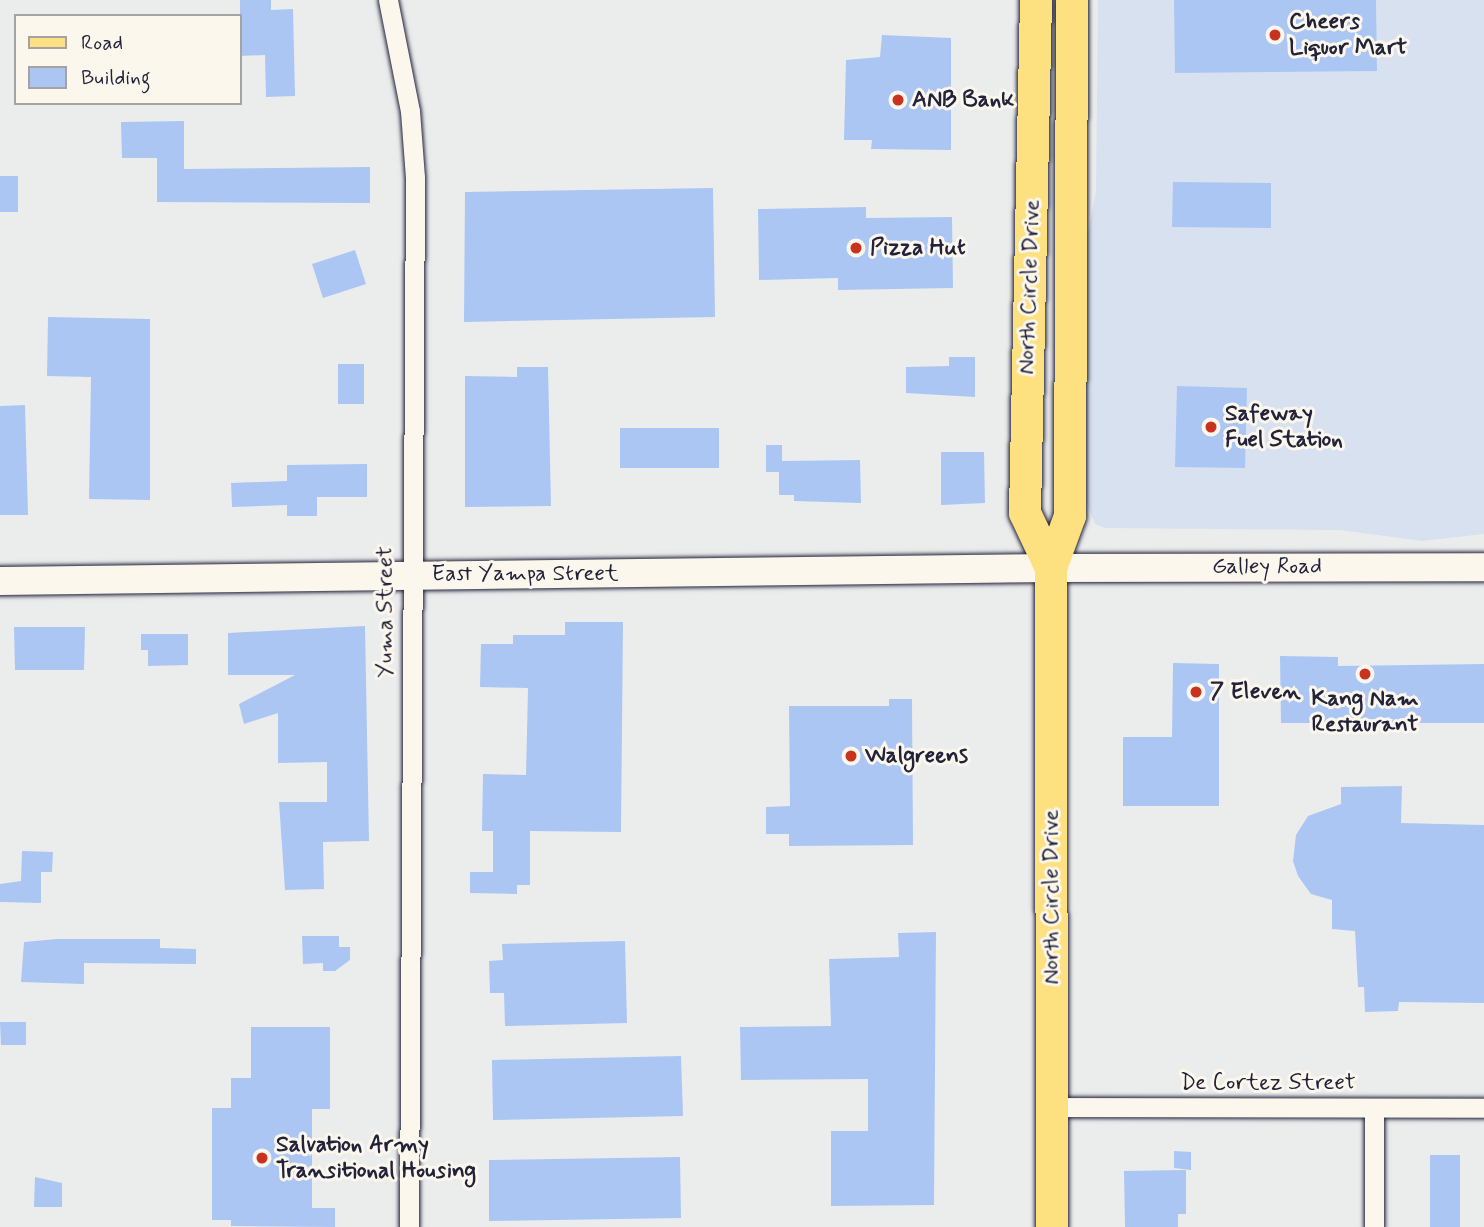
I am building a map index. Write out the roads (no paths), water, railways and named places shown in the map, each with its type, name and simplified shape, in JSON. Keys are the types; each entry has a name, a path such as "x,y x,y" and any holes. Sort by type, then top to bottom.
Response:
{"main road":[{"name":"North Circle Drive","path":"1036,0 1026,513 1051,568"},
{"name":"North Circle Drive","path":"1052,1227 1051,568 1070,516 1072,0"}],"street":[{"name":"Yuma Street","path":"388,0 414,145 409,1227"},
{"name":"Galley Road","path":"1051,568 1484,567"},
{"name":"East Yampa Street","path":"0,581 1051,568"},
{"name":"De Cortez Street","path":"1052,1107 1484,1108"},
{"path":"1374,1108 1374,1227"}],"place":[{"name":"Cheers Liquor Mart","path":"1275,35"},
{"name":"ANB Bank","path":"898,100"},
{"name":"Pizza Hut","path":"856,248"},
{"name":"Safeway Fuel Station","path":"1211,427"},
{"name":"Kang Nam Restaurant","path":"1365,674"},
{"name":"7 Eleven","path":"1196,692"},
{"name":"Walgreens","path":"851,756"},
{"name":"Salvation Army Transitional Housing","path":"262,1158"}]}
